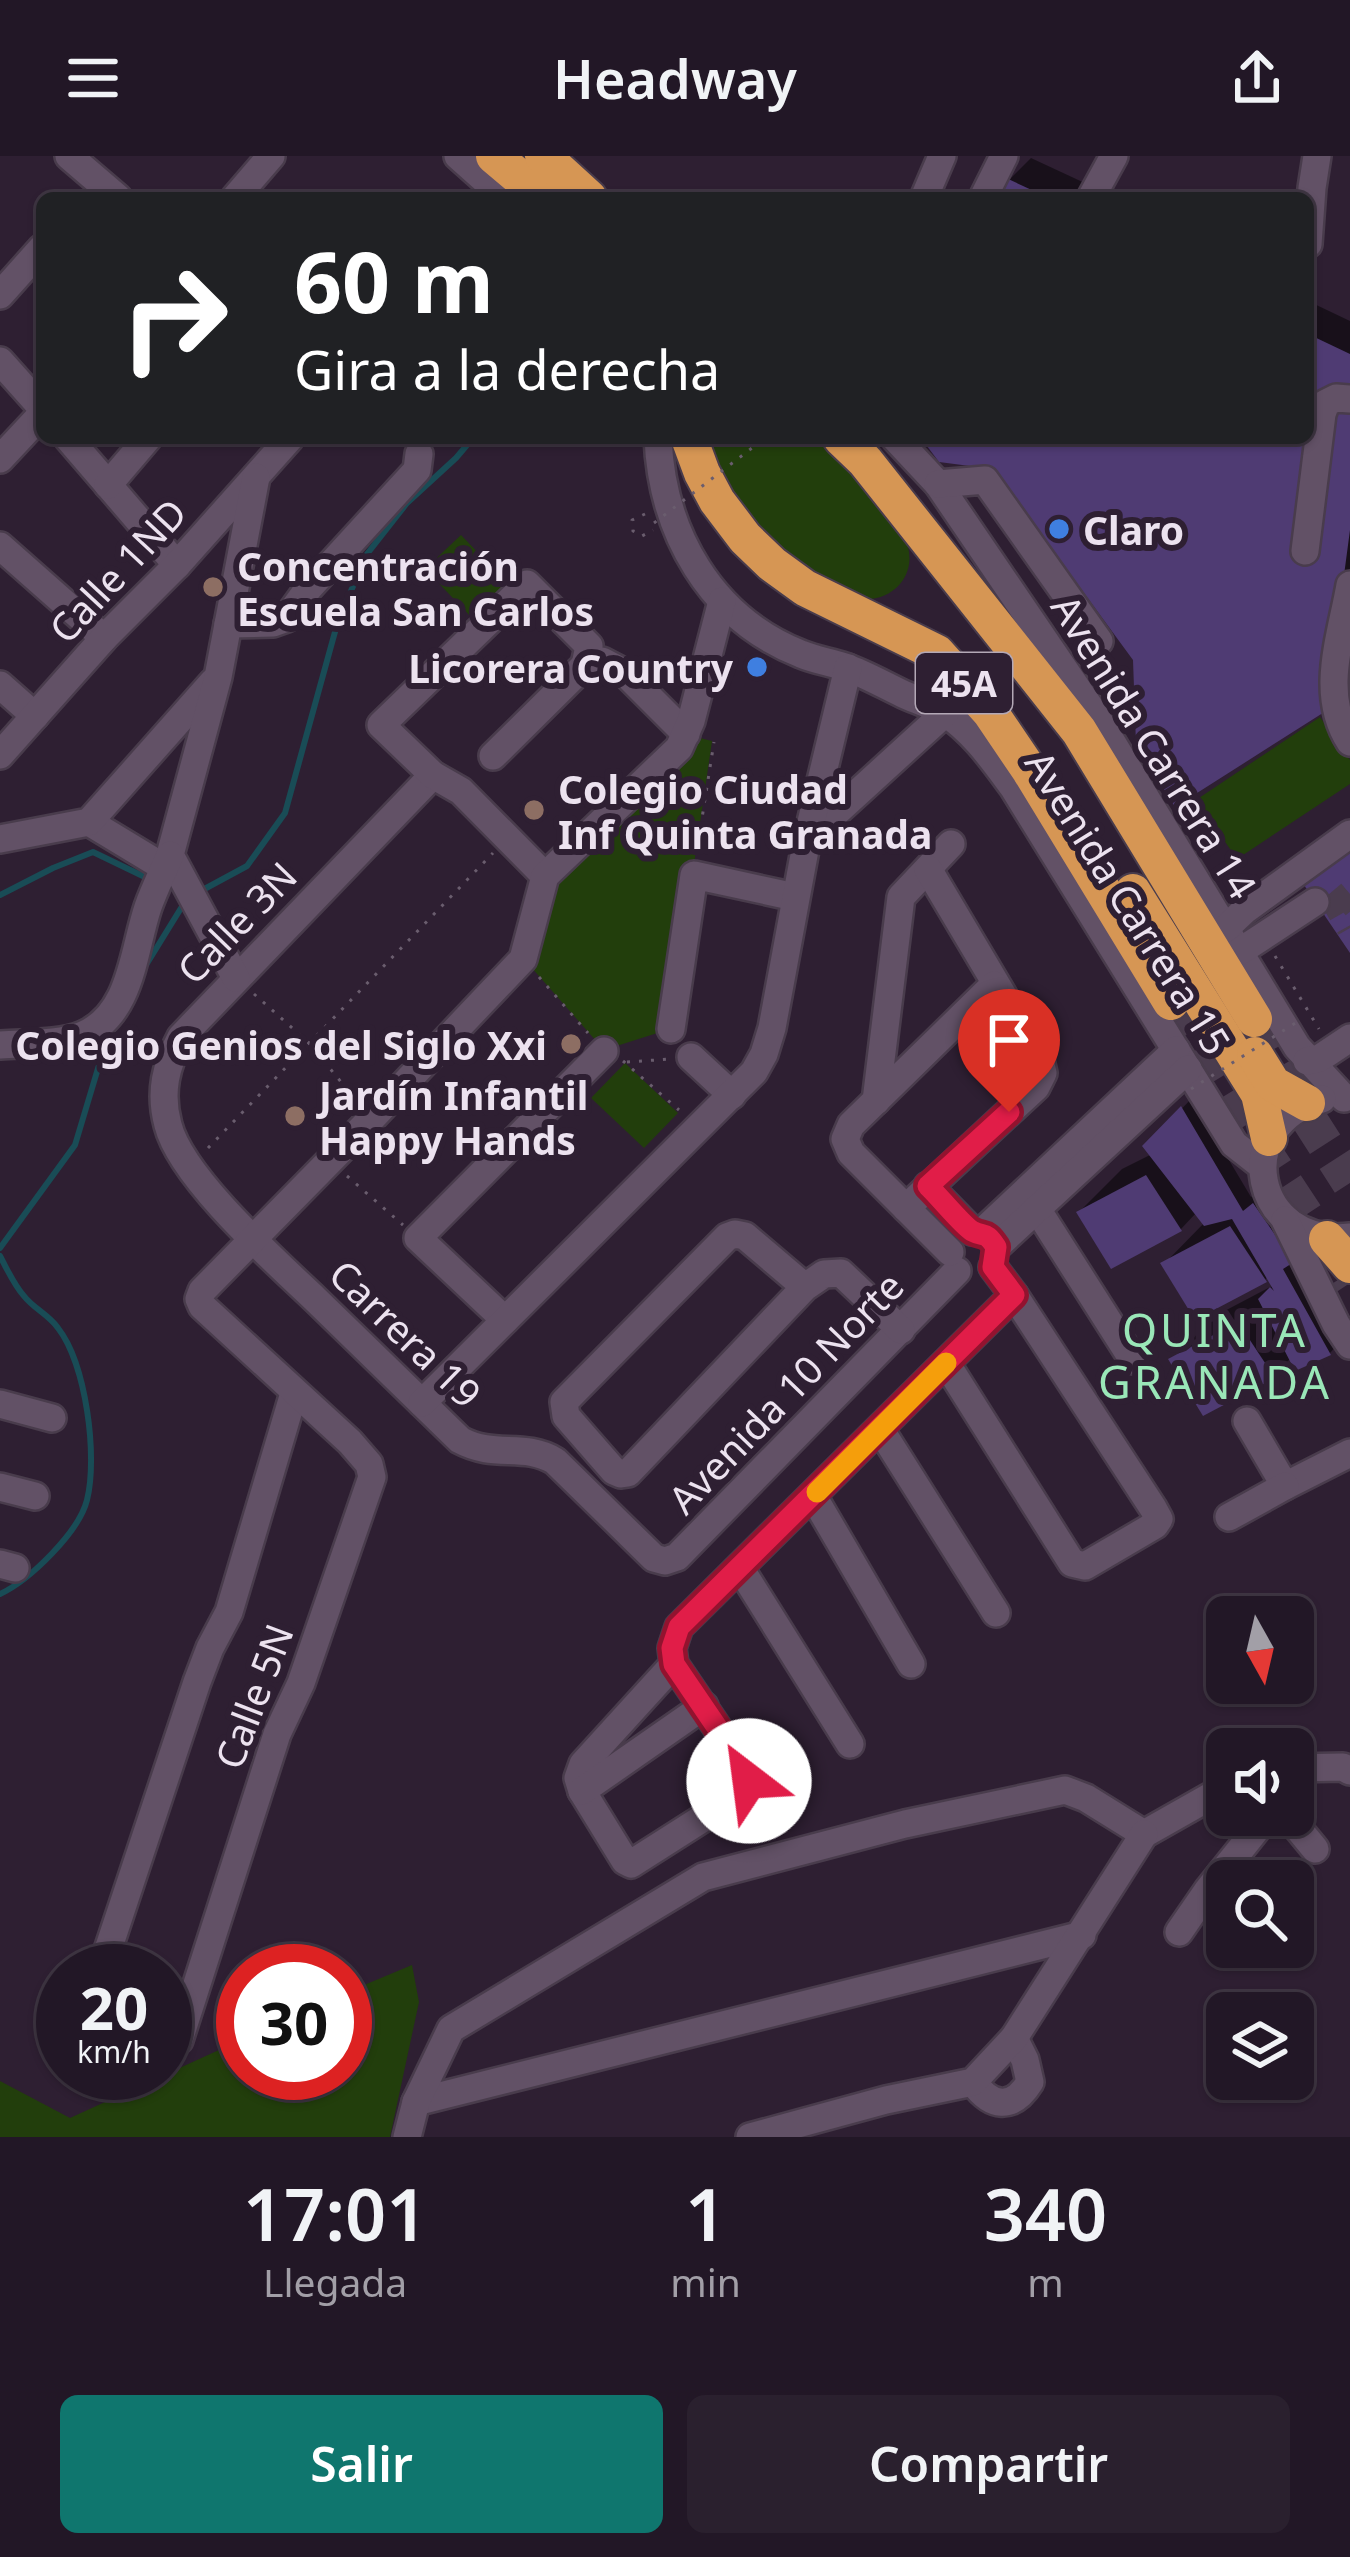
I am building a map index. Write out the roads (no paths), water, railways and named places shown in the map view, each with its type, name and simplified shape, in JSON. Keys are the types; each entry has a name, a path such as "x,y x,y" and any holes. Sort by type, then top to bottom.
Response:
{"highway":[{"path":"524,174 573,192"},
{"name":"45A","path":"691,444 717,501 772,564 806,588 937,653 989,712 1172,1002"},
{"name":"45A","path":"848,444 1079,730 1254,1018"},
{"path":"981,608 1008,672 1065,752 1273,1084 1307,1103"},
{"path":"937,653 993,683 1029,726 1259,1094 1266,1152"}],"street":[{"path":"69,156 100,192"},
{"path":"240,192 271,156"},
{"path":"458,156 524,174"},
{"path":"927,192 942,156"},
{"path":"986,192 1004,156"},
{"path":"1094,192 1114,156"},
{"path":"1312,192 1317,156"},
{"path":"0,295 36,255"},
{"path":"0,362 36,404"},
{"path":"1306,551 1322,414 1326,403 1350,399"},
{"path":"0,459 36,418"},
{"path":"73,444 177,565"},
{"path":"108,485 143,444"},
{"name":"Calle 1ND","path":"0,755 285,444"},
{"name":"Avenida Carrera 15","path":"659,444 662,485 675,529 700,574 722,601 754,628 799,654 848,668 945,713 981,744 1234,1144 1266,1152"},
{"name":"Avenida Carrera 14","path":"901,444 938,484 1096,716 1231,925 1307,1061 1347,1099"},
{"path":"228,623 273,623 287,618 416,470 419,454"},
{"path":"0,1046 78,1037 110,1016 125,990 148,907 171,871 218,676 256,477"},
{"path":"938,484 985,480 1099,641"},
{"path":"0,546 104,638"},
{"path":"1019,604 1053,577"},
{"path":"494,756 585,665 589,646 527,584 381,724 433,776 461,791 545,876 679,748 700,738"},
{"path":"1350,585 1332,692 1350,742"},
{"path":"700,738 722,601"},
{"path":"585,665 602,662 625,673 700,738"},
{"path":"422,1403 754,1072 772,1028 795,897 848,668"},
{"path":"0,839 89,822 218,676"},
{"path":"0,685 35,716"},
{"path":"808,838 945,713"},
{"name":"Calle 3N","path":"184,1160 168,1126 163,1096 168,1061 181,1036 433,776"},
{"path":"89,822 171,871 236,978"},
{"path":"1231,925 1350,834"},
{"path":"876,1101 901,897 951,844"},
{"path":"906,1208 1036,1087 1043,1073 1039,1056 928,869"},
{"path":"671,1029 694,875 795,897"},
{"name":"Calle 5N","path":"192,1997 277,1734 301,1683 372,1477 369,1464 350,1442 199,1299 523,959 545,876"},
{"path":"1231,925 1316,902"},
{"path":"994,985 851,1125 845,1139 851,1153 966,1276 985,1274 986,1244 1185,1069"},
{"path":"1307,1061 1350,1038"},
{"path":"505,1320 418,1238 615,1057"},
{"path":"692,1057 732,1095"},
{"path":"986,1244 1037,1209 1185,1069"},
{"path":"1347,1099 1325,1098 1291,1112 1266,1152 1264,1186 1350,1345"},
{"name":"Carrera 19","path":"184,1160 253,1239 460,1440 476,1449 542,1453 654,1558 665,1561"},
{"path":"928,1186 986,1244 1014,1295 1153,1508 1159,1519 1156,1525 1085,1566 1072,1563 946,1363"},
{"path":"1037,1209 1132,1360"},
{"path":"1285,1220 1307,1234 1342,1246"},
{"path":"953,1261 953,1241 961,1234 986,1244"},
{"path":"805,1287 745,1236 728,1237 564,1402 566,1416 614,1471 628,1473 805,1287 824,1274 842,1273 901,1330"},
{"name":"Avenida 10 Norte","path":"665,1561 677,1557 901,1330 953,1261"},
{"path":"674,1664 584,1764 578,1778 631,1864 744,1792 749,1781 674,1664 672,1648 679,1627 1014,1295"},
{"name":"Calle 5N","path":"110,1944 196,1682 229,1612 294,1393"},
{"path":"0,1404 52,1418"},
{"path":"1247,1421 1286,1486"},
{"path":"880,1429 996,1613"},
{"path":"1229,1517 1350,1453"},
{"path":"0,1487 34,1496"},
{"path":"813,1496 911,1664"},
{"path":"740,1568 850,1744"},
{"path":"582,1791 704,1706"},
{"path":"1314,1768 1350,1771"},
{"path":"407,2137 416,2102 451,2030 703,1877 905,1824 1065,1790 1144,1834"},
{"path":"749,2137 973,2082 1014,2038 1144,1834 1206,1799"},
{"path":"1179,1932 1251,1836"},
{"path":"1305,1836 1316,1849"},
{"path":"416,2102 1082,1935"},
{"path":"973,2082 985,2098 1000,2102 1023,2093 1030,2082 1014,2038"},
{"path":"865,2108 872,2137"}],"waterway":[{"path":"197,893 247,866 285,813 338,621 367,554 407,503 468,444"},
{"path":"0,895 93,852 149,879"},
{"path":"146,965 186,900"},
{"path":"0,1248 75,1145 115,1024"},
{"path":"0,1256 20,1292 54,1323 68,1344 87,1411 91,1460 87,1500 74,1526 39,1567 0,1594"}],"tunnel":[{"path":"1350,894 1337,905 1350,928"},
{"path":"1171,1002 1350,1283"},
{"path":"1254,1019 1350,1183"}],"place":[{"name":"Claro","path":"1059,529"},
{"name":"Concentración Escuela San Carlos","path":"213,587"},
{"name":"Licorera Country","path":"757,667"},
{"name":"Colegio Ciudad Inf Quinta Granada","path":"534,810"},
{"name":"Colegio Genios del Siglo Xxi","path":"571,1044"},
{"name":"Jardín Infantil Happy Hands","path":"295,1116"}],"district":[{"name":"QUINTA GRANADA","path":"1215,1355"}]}
